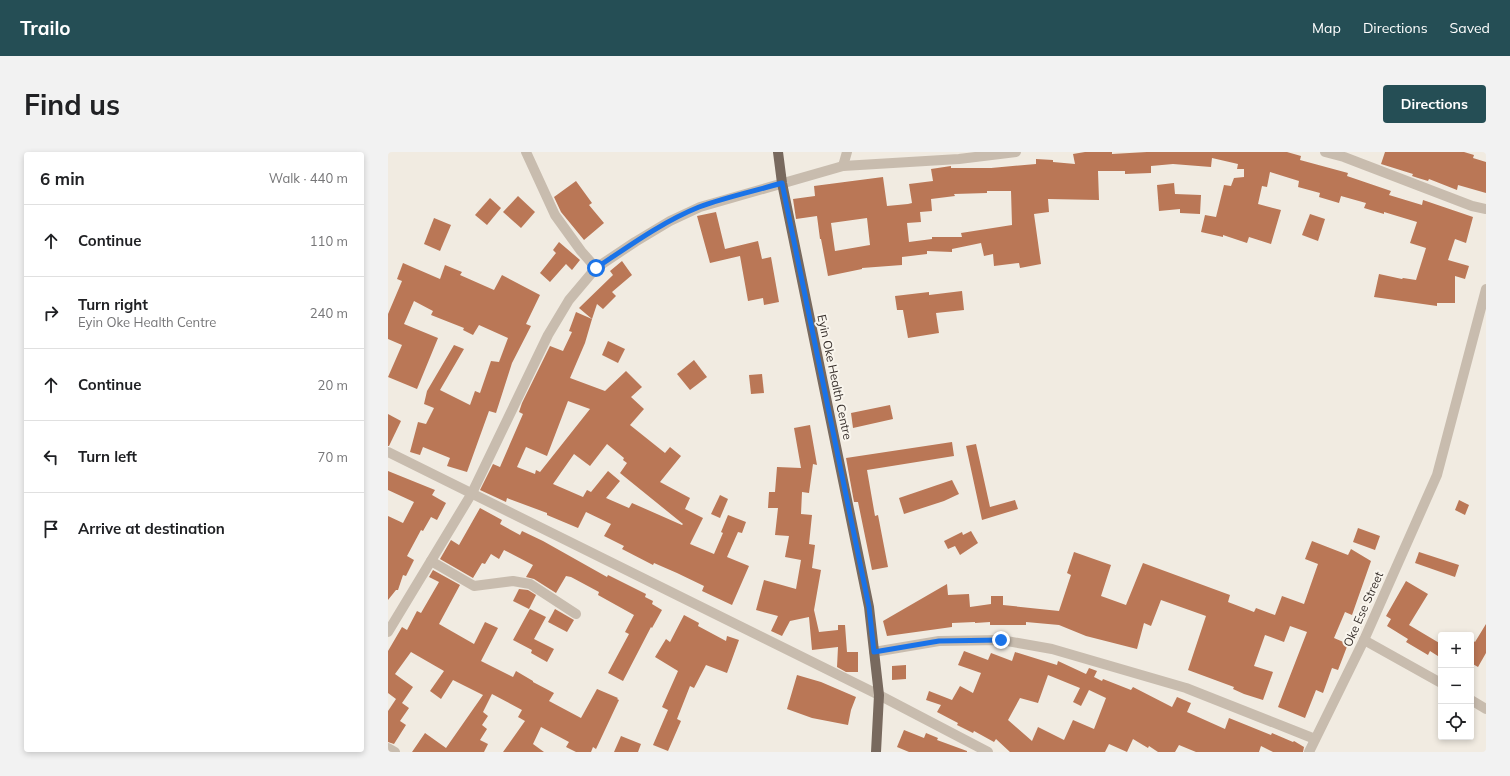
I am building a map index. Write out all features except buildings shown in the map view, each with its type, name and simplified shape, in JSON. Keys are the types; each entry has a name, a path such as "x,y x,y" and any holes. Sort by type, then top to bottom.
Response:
{"main road":[{"name":"Eyin Oke Health Centre","path":"778,152 782,183 869,607 879,695 876,752"}],"street":[{"path":"526,152 555,215 581,251 596,268"},
{"path":"843,166 847,152"},
{"path":"388,632 472,493 548,334 569,300 596,268 670,221 700,207 843,166 959,159 1016,152"},
{"path":"1325,152 1344,157 1472,206 1486,209"},
{"name":"Oke Ese Street","path":"1309,752 1364,640 1437,475 1486,289"},
{"path":"388,452 879,695 988,752"},
{"path":"431,561 474,586 513,581 530,584 576,614"},
{"path":"874,648 939,641 1001,640 1052,649 1186,688 1315,739"},
{"path":"1364,640 1438,681"},
{"path":"1474,702 1486,709"},
{"path":"388,748 395,752"}],"route":[{"path":"596,268 670,221 700,207 782,183 869,607 874,652 939,641 1001,640"}]}
